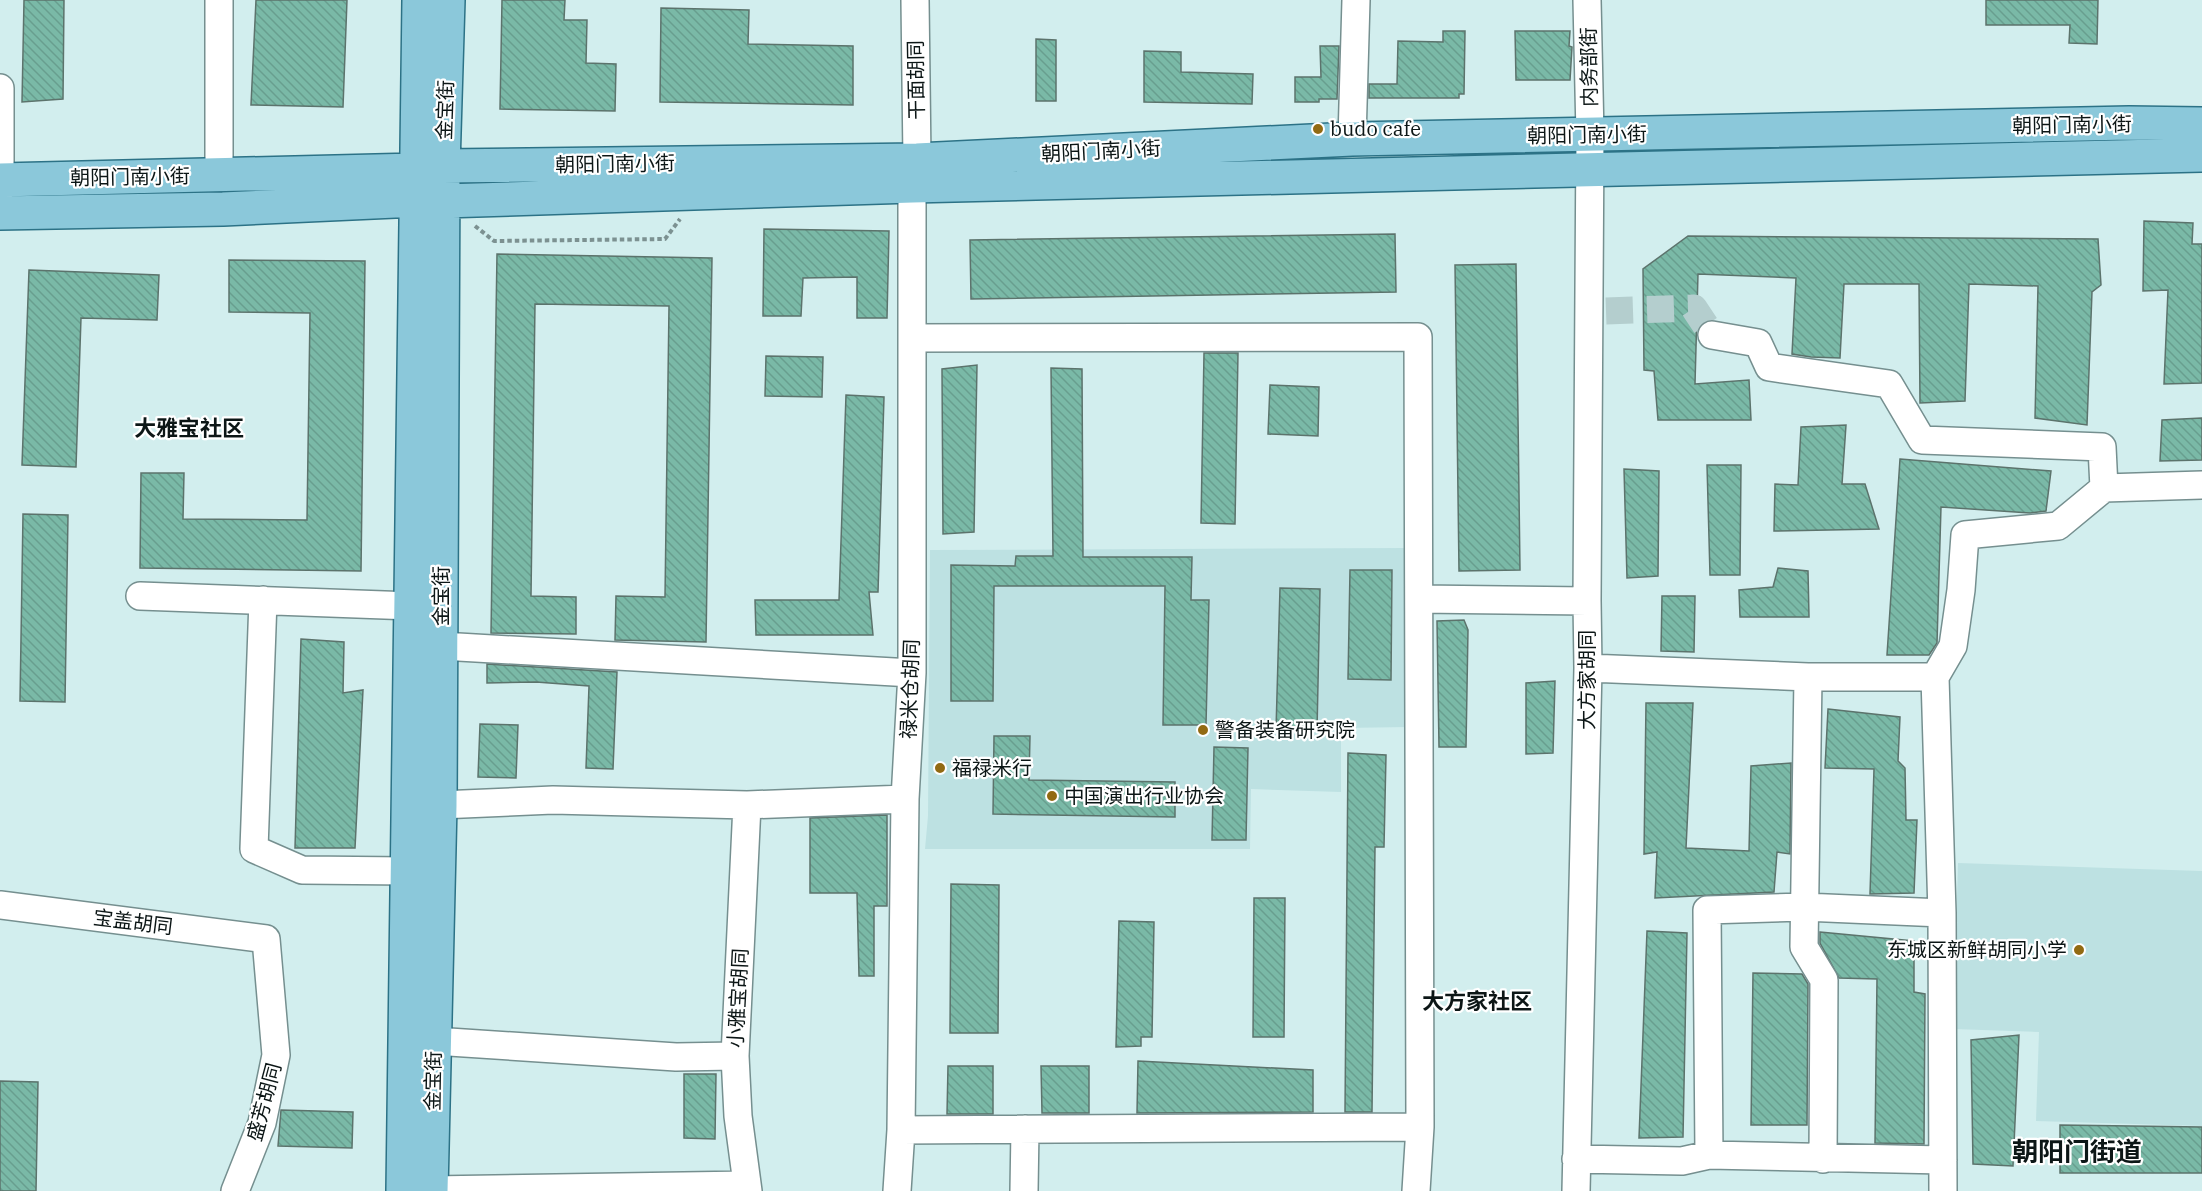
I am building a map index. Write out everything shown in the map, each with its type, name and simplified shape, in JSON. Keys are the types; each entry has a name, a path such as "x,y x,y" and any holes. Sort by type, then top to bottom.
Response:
{"main road":[{"name":"金宝街","path":"419,0 430,184 441,646 434,1041 422,1191"},
{"name":"金宝街","path":"422,1191 408,871 412,606 430,184 448,0"},
{"name":"朝阳门南小街","path":"0,184 219,175 701,193 915,173 1352,139 2129,123 2202,124"},
{"name":"朝阳门南小街","path":"0,213 223,209 430,184 915,173 1588,169 2202,155"}],"street":[{"path":"219,0 219,175"},
{"name":"干面胡同","path":"915,0 915,173"},
{"path":"1352,139 1356,0"},
{"name":"内务部街","path":"1587,0 1590,135 1588,169"},
{"path":"0,88 0,184"},
{"name":"大方家胡同","path":"1576,1191 1588,668 1587,601 1597,310 1588,169"},
{"name":"禄米仓胡同","path":"897,1191 902,1130 905,799 912,673 915,173"},
{"path":"1712,335 1758,343 1769,367 1889,384 1922,440 2102,447 2104,488"},
{"path":"913,338 1418,337 1420,1127 1416,1191"},
{"path":"1943,1191 1942,913 1935,677 1953,646 1961,590 1965,535 2058,526 2104,488 2202,485"},
{"path":"140,596 412,606"},
{"path":"1419,599 1587,601"},
{"path":"263,600 254,849 302,870 408,871"},
{"path":"441,646 912,673"},
{"path":"1588,668 1808,677 1935,677"},
{"path":"1808,677 1804,947 1824,980 1823,1159"},
{"path":"440,804 553,800 747,805 905,799"},
{"name":"小雅宝胡同","path":"747,805 735,1056 738,1116 747,1188"},
{"name":"宝盖胡同","path":"0,905 266,939"},
{"path":"1709,1155 1707,910 1804,907 1942,913"},
{"name":"盛芳胡同","path":"236,1191 262,1123 276,1055 266,939"},
{"path":"434,1041 676,1057 735,1056"},
{"path":"902,1130 1420,1127"},
{"path":"1024,1191 1025,1128"},
{"path":"1576,1159 1682,1161 1709,1155 1943,1160"},
{"path":"422,1191 747,1188"}],"path":[{"path":"430,184 494,241 665,239 701,193"}],"shaded area":[{"path":"1407,548 1409,727 1341,728 1341,792 1251,789 1250,849 925,849 928,816 930,550"},
{"name":"东城区新鲜胡同小学","path":"1958,863 2202,871 2202,1126 2036,1121 2039,1032 1953,1029"}],"building":[{"path":"24,0 64,0 63,99 22,102"},
{"path":"256,0 347,0 343,107 251,105"},
{"path":"502,0 565,0 564,20 587,20 586,63 616,64 615,111 500,109"},
{"path":"1986,0 2098,0 2097,44 2069,43 2070,25 1986,25"},
{"path":"661,8 749,10 748,44 853,46 853,105 660,102"},
{"path":"1443,31 1465,31 1464,94 1459,94 1459,98 1369,98 1369,84 1397,84 1398,41 1443,42"},
{"path":"1515,31 1570,31 1569,46 1572,47 1570,80 1516,80"},
{"path":"1036,39 1056,40 1056,101 1036,101"},
{"path":"1320,46 1339,46 1337,99 1295,102 1295,77 1321,77"},
{"path":"1144,51 1181,52 1181,72 1253,74 1252,104 1144,102"},
{"path":"2144,221 2193,223 2192,244 2202,244 2202,383 2164,384 2168,290 2143,291"},
{"path":"764,229 889,231 887,318 857,318 857,277 803,278 801,316 763,316"},
{"path":"1395,234 1396,292 971,299 970,240"},
{"path":"1688,236 2098,239 2101,285 2092,292 2087,425 2035,418 2038,286 1969,284 1965,401 1920,403 1919,284 1844,284 1840,358 1811,357 1792,354 1796,278 1698,274 1695,384 1749,380 1751,420 1658,420 1654,371 1644,370 1643,269"},
{"path":"497,254 712,258 706,642 615,640 616,596 665,597 669,306 535,304 531,596 576,597 576,634 491,633"},
{"path":"229,260 365,261 361,571 140,568 141,473 184,473 183,519 307,520 310,313 229,312"},
{"path":"1516,264 1520,570 1459,571 1455,265"},
{"path":"29,270 159,275 157,320 81,318 76,467 22,465"},
{"path":"1204,353 1238,353 1235,524 1201,523"},
{"path":"766,356 823,357 822,397 765,396"},
{"path":"977,365 974,532 943,534 942,369"},
{"path":"1051,368 1082,369 1083,557 1192,557 1191,600 1209,600 1206,725 1163,725 1165,586 994,586 993,701 951,701 951,565 1015,566 1016,556 1053,556"},
{"path":"1270,385 1319,387 1318,436 1268,434"},
{"path":"846,395 884,397 878,592 869,592 873,635 756,635 755,600 839,600"},
{"path":"2202,418 2202,460 2160,461 2162,420"},
{"path":"1846,425 1842,484 1865,484 1879,529 1774,531 1775,484 1798,485 1801,427"},
{"path":"1900,459 2051,471 2046,511 2030,513 1941,507 1937,643 1929,655 1887,655"},
{"path":"1707,465 1741,465 1740,575 1710,575"},
{"path":"1624,469 1659,471 1658,576 1627,578"},
{"path":"23,514 68,515 65,702 20,701"},
{"path":"1778,568 1808,571 1809,617 1740,617 1739,590 1773,587"},
{"path":"1350,570 1392,570 1391,680 1348,679"},
{"path":"1280,588 1320,589 1317,731 1276,730"},
{"path":"1662,596 1695,596 1694,652 1661,651"},
{"path":"1464,620 1468,630 1466,747 1439,747 1437,621"},
{"path":"301,639 344,642 343,693 363,690 355,848 295,848"},
{"path":"487,664 617,672 613,769 586,768 589,686 536,682 487,683"},
{"path":"1555,681 1553,753 1526,754 1526,683"},
{"path":"1646,703 1693,703 1686,848 1749,851 1751,766 1791,763 1790,854 1777,852 1774,892 1655,898 1657,852 1644,854"},
{"path":"1828,709 1900,717 1898,761 1905,768 1906,820 1917,820 1914,893 1870,894 1874,769 1825,768"},
{"path":"480,724 518,725 516,778 478,777"},
{"path":"994,736 1030,736 1029,780 1175,782 1175,817 993,814"},
{"path":"1214,747 1248,748 1246,840 1212,840"},
{"path":"1348,753 1386,755 1384,847 1375,847 1372,1112 1345,1112"},
{"path":"887,815 887,906 874,906 874,976 859,976 857,893 810,893 810,818"},
{"path":"951,884 999,885 998,1033 950,1033"},
{"path":"1254,898 1285,898 1284,1037 1253,1037"},
{"path":"1119,921 1154,922 1152,1037 1141,1037 1141,1046 1116,1047"},
{"path":"1647,931 1687,933 1683,1137 1639,1138"},
{"path":"1820,932 1914,941 1914,992 1925,994 1924,1144 1875,1143 1877,979 1839,978 1820,943"},
{"path":"1753,973 1802,974 1808,984 1807,1125 1751,1125"},
{"path":"2019,1035 2013,1166 1973,1164 1971,1040"},
{"path":"1138,1061 1313,1070 1313,1112 1137,1113"},
{"path":"948,1066 993,1066 993,1114 947,1114"},
{"path":"1041,1066 1089,1066 1089,1113 1042,1113"},
{"path":"684,1074 716,1074 715,1139 684,1138"},
{"path":"0,1081 38,1082 36,1191 0,1191"},
{"path":"281,1110 353,1112 352,1148 278,1146"},
{"path":"2060,1125 2202,1127 2202,1173 2060,1173"}],"tunnel":[{"path":"1606,311 1694,308 1712,335"}],"place":[{"name":"budo cafe","path":"1318,129"},
{"name":"警备装备研究院","path":"1203,730"},
{"name":"福禄米行","path":"940,768"},
{"name":"中国演出行业协会","path":"1052,796"},
{"name":"东城区新鲜胡同小学","path":"2079,950"}],"district":[{"name":"大雅宝社区","path":"189,428"},
{"name":"大方家社区","path":"1477,1001"},
{"name":"朝阳门街道","path":"2077,1152"}]}
